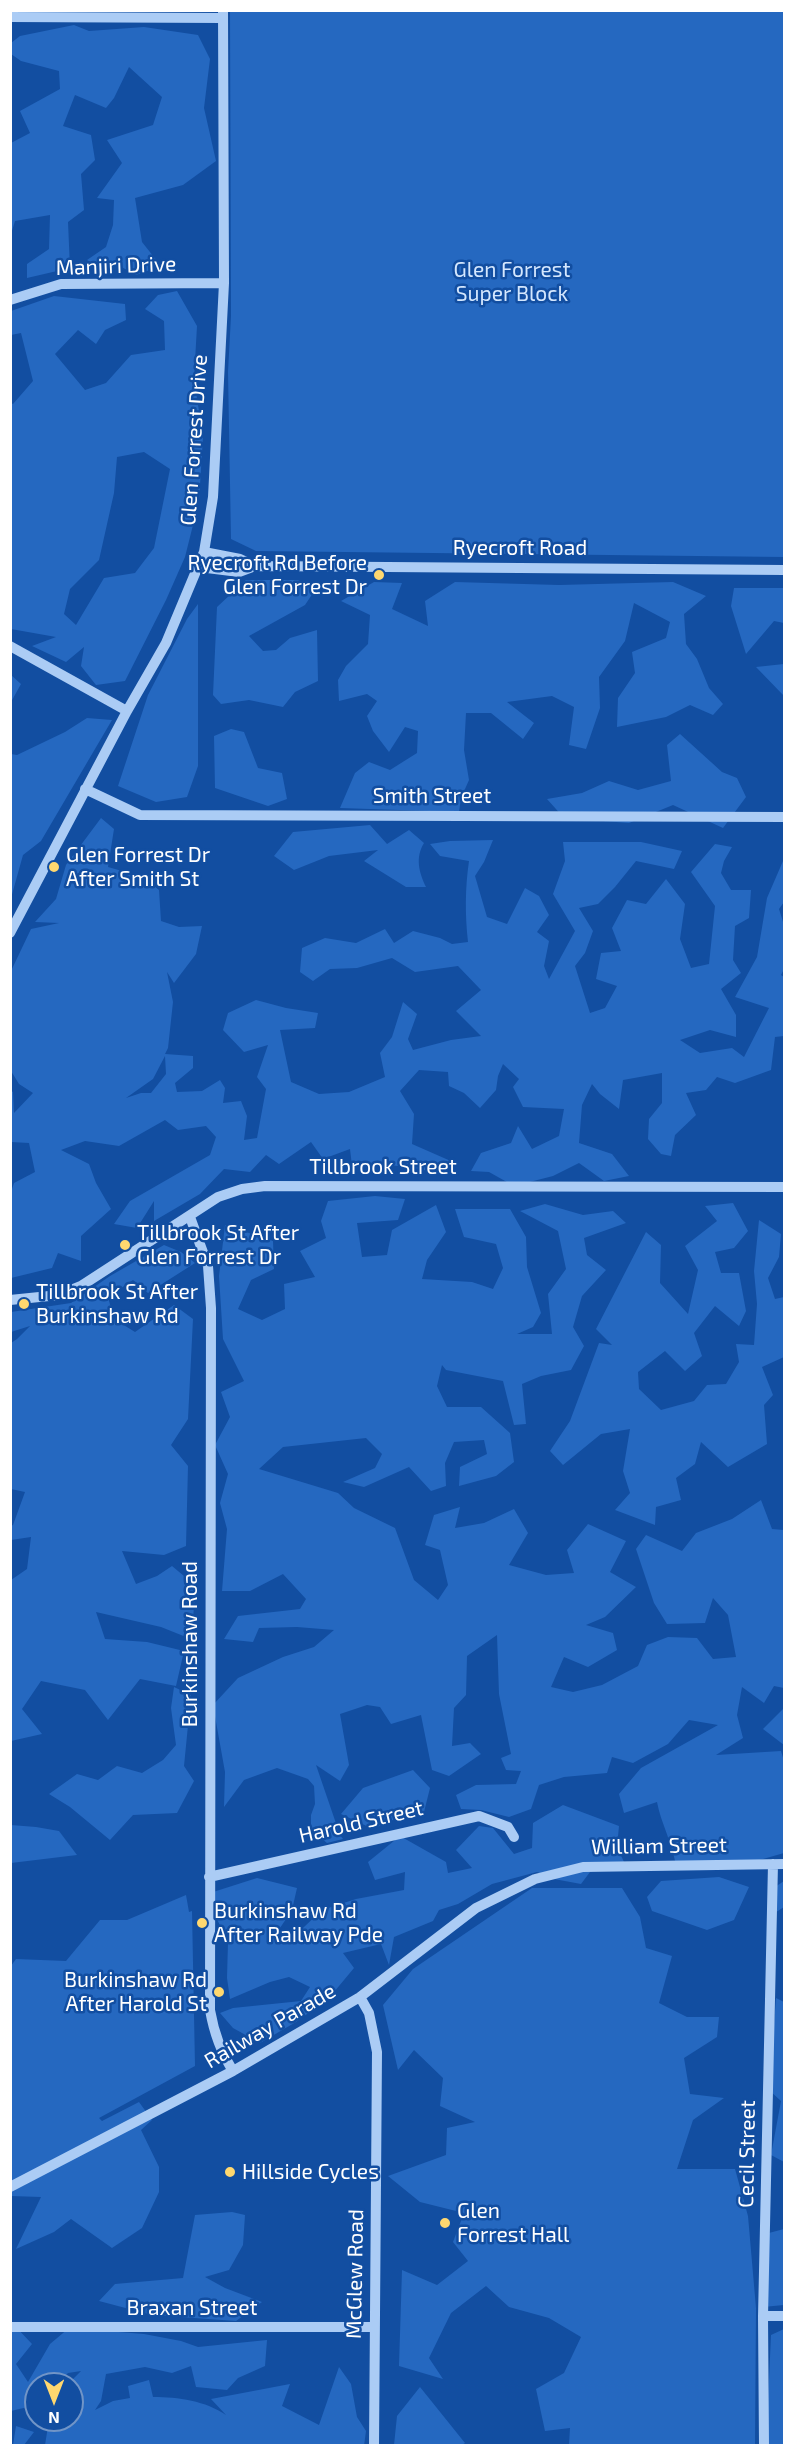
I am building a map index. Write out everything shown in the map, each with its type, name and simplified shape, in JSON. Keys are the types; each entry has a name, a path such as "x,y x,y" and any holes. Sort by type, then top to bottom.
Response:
{"street":[{"path":"10,17 223,14"},
{"name":"Glen Forrest Drive","path":"10,933 85,789 166,643 204,552 213,497 224,283 223,14"},
{"name":"Manjiri Drive","path":"10,300 61,284 224,283"},
{"name":"Ryecroft Road","path":"204,552 240,559 255,566"},
{"name":"Ryecroft Road","path":"199,567 239,572 255,566 784,570"},
{"path":"10,646 127,711"},
{"name":"Smith Street","path":"85,789 140,815 784,817"},
{"name":"Tillbrook Street","path":"10,1300 58,1294 81,1286 218,1197 242,1189 265,1186 784,1187"},
{"name":"Burkinshaw Road","path":"190,1217 208,1266 211,1308 210,2010 214,2034 222,2054 233,2071"},
{"name":"Harold Street","path":"209,1877 479,1816 508,1827 514,1837"},
{"name":"William Street","path":"535,1879 583,1867 779,1864"},
{"name":"Cecil Street","path":"764,2445 763,2316 779,1864"},
{"name":"Railway Parade","path":"10,2187 233,2071 360,1997 476,1908 535,1879"},
{"name":"McGlew Road","path":"360,1997 369,2013 377,2052 374,2445"},
{"path":"763,2316 784,2316"},
{"name":"Braxan Street","path":"10,2327 374,2327"}],"green space":[{"name":"Glen Forrest Super Block","path":"230,11 784,11 784,557 256,551 231,539 228,372 231,316"},
{"path":"74,25 89,31 144,27 198,35 210,59 204,108 216,161 183,185 135,198 142,242 161,266 136,275 116,264 103,269 87,260 106,247 113,225 114,200 97,198 122,163 107,140 153,125 162,97 129,67 114,98 106,108 75,95 63,126 91,135 95,160 81,174 84,210 68,222 70,268 27,278 27,264 49,249 50,215 15,221 11,234 11,143 30,133 20,111 60,89 59,71 21,61 11,54 11,43 20,36"},
{"path":"177,291 197,326 194,379 203,437 199,501 185,557 125,681 96,685 81,666 84,647 66,662 32,646 56,637 11,629 11,403 13,404 33,381 21,333 11,335 11,311 54,296 125,304 126,320 105,330 96,344 78,330 55,354 85,390 106,383 131,355 165,350 164,321 145,309 158,295","holes":["144,452 170,469 154,548 135,573 104,578 76,625 64,614 70,589 99,560 114,493 117,457"]},
{"path":"246,580 297,580 317,587 305,605 249,636 263,651 276,650 290,638 317,630 318,681 295,692 283,707 249,700 221,704 213,695 217,607"},
{"path":"374,582 402,583 392,609 428,626 425,601 455,582 559,585 673,582 706,596 684,614 686,644 697,659 709,688 723,704 713,715 690,705 666,717 617,727 618,698 635,673 632,652 666,638 670,622 634,603 625,641 599,677 600,708 586,749 569,745 574,707 552,696 507,702 534,723 523,739 491,713 466,713 464,750 469,780 461,798 459,812 340,808 355,773 369,762 390,770 417,753 418,731 405,727 389,752 373,731 367,716 377,701 367,694 339,701 338,680 346,666 368,644 370,615 341,601"},
{"path":"734,588 784,588 784,623 774,621 746,654 731,606"},
{"path":"198,604 198,766 187,797 156,802 118,786 148,695 187,619"},
{"path":"784,664 784,696 756,667"},
{"path":"11,675 21,684 11,702"},
{"path":"87,718 112,720 41,841 23,855 11,898 11,754 17,755 65,732"},
{"path":"231,729 244,732 258,768 282,773 287,799 268,806 215,788 214,736"},
{"path":"680,734 722,772 737,778 746,797 723,828 673,805 629,823 564,818 547,799 582,793 609,781 638,790 671,781 667,745"},
{"path":"101,818 114,829 108,867 143,877 159,890 161,921 179,927 202,926 196,954 174,983 167,972 173,1002 168,1048 165,1054 193,1056 193,1068 175,1083 177,1092 202,1091 220,1080 225,1088 223,1103 241,1101 247,1116 244,1140 257,1138 266,1089 257,1077 268,1045 244,1052 223,1030 228,1013 256,1000 318,1013 315,1028 280,1030 291,1082 319,1094 349,1092 385,1077 380,1053 392,1037 403,1002 417,1014 408,1039 413,1050 451,1040 481,1036 456,1011 481,990 458,966 415,972 392,958 357,968 330,969 313,981 300,972 302,948 325,938 356,943 385,929 394,943 413,931 440,938 452,944 468,942 466,902 469,861 440,856 430,844 493,840 475,876 487,917 507,924 525,888 539,896 549,915 537,932 549,941 544,966 549,979 575,931 553,894 565,861 563,842 641,842 682,851 674,869 636,861 598,904 579,908 593,931 585,953 575,966 590,1013 605,1008 617,986 596,979 601,953 621,951 612,928 627,900 646,904 666,879 685,904 680,939 691,968 709,964 715,906 691,872 715,844 732,847 724,861 721,873 731,890 751,890 749,918 735,926 733,960 741,973 721,989 736,1015 736,1037 710,1030 680,1040 700,1053 732,1048 744,1057 769,1008 735,997 757,957 767,898 783,861 784,902 779,909 784,925 784,969 781,975 784,977 784,1036 775,1037 771,1070 735,1083 717,1077 706,1090 686,1093 696,1115 675,1135 671,1156 661,1154 648,1139 649,1119 662,1103 662,1073 623,1080 619,1109 600,1094 592,1084 582,1105 579,1143 612,1154 629,1176 604,1181 579,1163 553,1176 514,1186 489,1172 471,1171 481,1153 511,1143 518,1126 532,1149 559,1136 564,1109 523,1107 513,1087 519,1079 503,1064 496,1090 480,1108 464,1093 449,1086 448,1072 419,1070 400,1091 414,1114 412,1144 453,1162 450,1174 378,1163 352,1166 350,1149 323,1159 311,1142 279,1164 266,1155 250,1172 224,1169 200,1194 154,1221 154,1201 137,1228 114,1224 130,1201 210,1155 216,1137 206,1126 178,1130 165,1120 119,1146 85,1141 61,1150 89,1164 96,1183 111,1209 81,1236 81,1261 58,1253 52,1268 11,1278 11,1192 14,1183 35,1172 29,1143 11,1142 10,1090 13,1092 14,1113 33,1093 19,1084 11,1071 11,971 31,929 59,923 35,922 56,899 66,865","holes":["165,1056 166,1074 151,1093 141,1093 126,1098 153,1079"]},
{"path":"370,825 387,844 409,830 424,843 419,865 426,887 406,887 364,861 378,850 329,856 294,870 274,856 293,832"},
{"path":"375,1196 405,1199 398,1220 357,1223 362,1257 387,1255 392,1230 436,1205 446,1232 427,1260 422,1279 472,1282 493,1289 503,1268 496,1244 464,1237 455,1209 510,1209 526,1237 527,1267 541,1313 533,1327 517,1334 552,1334 548,1294 566,1269 558,1231 520,1211 545,1204 583,1215 613,1211 626,1223 584,1238 587,1255 606,1270 582,1296 573,1327 584,1346 571,1370 541,1376 522,1384 526,1424 514,1425 503,1381 446,1370 442,1365 437,1386 447,1407 481,1407 510,1433 514,1462 496,1476 459,1486 460,1467 487,1454 484,1440 454,1442 445,1463 446,1486 431,1491 409,1467 364,1487 343,1482 375,1468 382,1454 366,1438 283,1447 259,1469 338,1493 354,1508 395,1528 414,1580 438,1600 448,1585 440,1550 425,1545 434,1515 460,1507 455,1528 484,1523 514,1509 528,1533 509,1565 546,1575 574,1573 567,1550 588,1524 626,1541 610,1572 636,1587 605,1617 586,1625 613,1633 617,1650 588,1667 564,1657 551,1687 573,1692 602,1685 638,1666 647,1645 668,1637 697,1638 713,1659 736,1657 728,1615 713,1598 705,1623 667,1624 654,1603 636,1549 646,1535 682,1551 696,1533 732,1519 761,1500 772,1529 784,1530 784,1688 774,1686 764,1703 742,1687 737,1715 743,1738 716,1755 781,1751 784,1761 784,1853 749,1863 675,1861 657,1802 624,1813 619,1794 641,1768 718,1725 689,1720 668,1744 633,1763 612,1757 607,1773 564,1777 539,1785 531,1809 509,1817 481,1810 461,1809 456,1795 476,1785 516,1784 521,1771 506,1770 501,1758 511,1754 499,1694 497,1635 467,1656 466,1695 454,1708 452,1746 470,1743 481,1754 449,1776 432,1770 421,1715 391,1724 380,1707 367,1705 340,1714 349,1765 340,1781 316,1765 343,1839 327,1843 311,1830 311,1815 315,1804 314,1786 308,1779 277,1768 244,1780 224,1807 225,1772 213,1705 238,1678 283,1657 314,1647 334,1630 297,1627 259,1628 253,1642 224,1639 238,1616 300,1609 306,1599 283,1574 250,1591 222,1591 227,1529 220,1503 228,1474 215,1445 230,1417 221,1392 244,1381 223,1339 219,1276 225,1225 273,1241 274,1269 251,1280 238,1309 262,1320 285,1309 284,1284 315,1277 300,1251 326,1238 321,1221 328,1201"},
{"path":"733,1203 748,1231 734,1248 715,1252 721,1273 739,1273 746,1311 739,1326 715,1306 694,1333 702,1356 685,1371 665,1351 638,1372 639,1389 661,1410 694,1401 707,1385 726,1384 739,1362 736,1344 754,1345 757,1304 754,1271 759,1220 781,1234 779,1257 768,1278 775,1299 784,1297 784,1357 762,1367 773,1395 764,1405 767,1444 728,1467 701,1442 695,1464 676,1478 681,1500 656,1507 655,1525 615,1510 630,1493 623,1471 630,1429 601,1434 563,1465 550,1451 570,1421 599,1343 612,1345 596,1329 646,1232 661,1245 660,1283 688,1314 698,1270 685,1246 717,1221 705,1206"},
{"path":"164,1245 181,1252 195,1263 148,1293 133,1280 108,1297 114,1319 135,1332 174,1305 193,1319 188,1419 171,1445 188,1466 186,1546 164,1555 122,1551 136,1584 157,1576 172,1566 196,1586 191,1639 161,1627 96,1612 105,1639 147,1642 184,1651 176,1686 140,1679 108,1720 85,1690 41,1681 22,1709 42,1734 11,1741 11,1580 27,1569 31,1537 11,1540 11,1526 25,1492 11,1489 11,1343 30,1326 11,1332 11,1312 71,1303 110,1276"},
{"path":"174,1687 191,1695 184,1766 194,1781 177,1813 133,1815 110,1840 70,1807 49,1794 77,1774 98,1780 117,1766 142,1773 163,1760 176,1745 171,1708"},
{"path":"784,1708 784,1745 763,1729"},
{"path":"413,1770 430,1788 424,1812 397,1818 373,1829 341,1814 363,1788"},
{"path":"563,1805 619,1826 617,1847 624,1862 590,1872 581,1884 554,1879 537,1872 492,1884 458,1904 439,1910 433,1921 394,1937 389,1965 381,1944 343,1953 354,1968 329,1998 296,2022 260,2043 233,2028 220,2013 233,2008 301,2001 310,1987 289,1977 270,1982 230,1999 227,1978 228,1942 214,1913 210,1893 257,1878 297,1888 292,1910 278,1931 286,1944 322,1910 356,1899 404,1890 405,1872 375,1880 368,1862 400,1836 446,1862 448,1873 472,1868 456,1850 479,1826 493,1828 514,1854 532,1848 533,1823"},
{"path":"11,1825 59,1831 77,1855 11,1863"},
{"path":"719,1877 749,1887 734,1920 707,1930 652,1911 647,1897 661,1881"},
{"path":"784,1881 784,1907 770,1916 772,1889"},
{"path":"532,1888 622,1888 640,1917 646,1948 672,1956 659,2003 687,2017 719,2017 717,2037 684,2058 690,2094 724,2098 693,2120 677,2169 735,2169 748,2216 756,2308 755,2445 569,2445 570,2428 545,2431 536,2389 564,2373 581,2337 549,2318 509,2307 486,2286 451,2313 429,2358 443,2379 399,2366 402,2270 437,2285 468,2261 453,2242 464,2213 420,2202 388,2176 446,2155 447,2128 475,2122 440,2106 443,2078 414,2050 398,2070 383,2005 413,1969"},
{"path":"186,1895 189,1912 192,1911 195,2066 99,2118 102,2121 139,2102 152,2120 141,2130 159,2167 159,2192 142,2228 112,2248 71,2219 54,2232 16,2249 41,2197 11,2196 11,1966 16,1959 66,1961 100,1920 127,1920"},
{"path":"776,1998 784,2002 784,2162 771,2155 781,2101 769,2090"},
{"path":"232,2212 245,2215 243,2245 229,2270 205,2277 225,2288 262,2302 236,2321 152,2315 99,2301 115,2284 183,2278 195,2215"},
{"path":"784,2229 784,2305 763,2307 765,2234"},
{"path":"15,2326 32,2344 16,2364 24,2376 24,2408 11,2411 11,2328"},
{"path":"69,2328 144,2334 181,2341 198,2347 267,2340 265,2366 238,2378 227,2390 196,2387 191,2366 172,2373 145,2367 106,2374 101,2401 95,2410 113,2401 130,2398 128,2386 149,2380 153,2397 191,2401 210,2406 226,2415 211,2399 290,2384 282,2406 319,2425 339,2367 351,2384 357,2417 366,2431 364,2446 45,2445 47,2432 84,2432 84,2372 34,2372 50,2344"},
{"path":"784,2329 784,2445 766,2446 771,2335"},
{"path":"420,2387 465,2443 462,2445 394,2445 397,2416"},
{"path":"16,2426 24,2429 24,2432 34,2432 24,2445 13,2445"}],"place":[{"name":"Ryecroft Rd Before Glen Forrest Dr","path":"379,575"},
{"name":"Glen Forrest Dr After Smith St","path":"54,867"},
{"name":"Tillbrook St After Glen Forrest Dr","path":"125,1245"},
{"name":"Tillbrook St After Burkinshaw Rd","path":"24,1304"},
{"name":"Burkinshaw Rd After Railway Pde","path":"202,1923"},
{"name":"Burkinshaw Rd After Harold St","path":"219,1992"},
{"name":"Hillside Cycles","path":"230,2172"},
{"name":"Glen Forrest Hall","path":"445,2223"}]}
